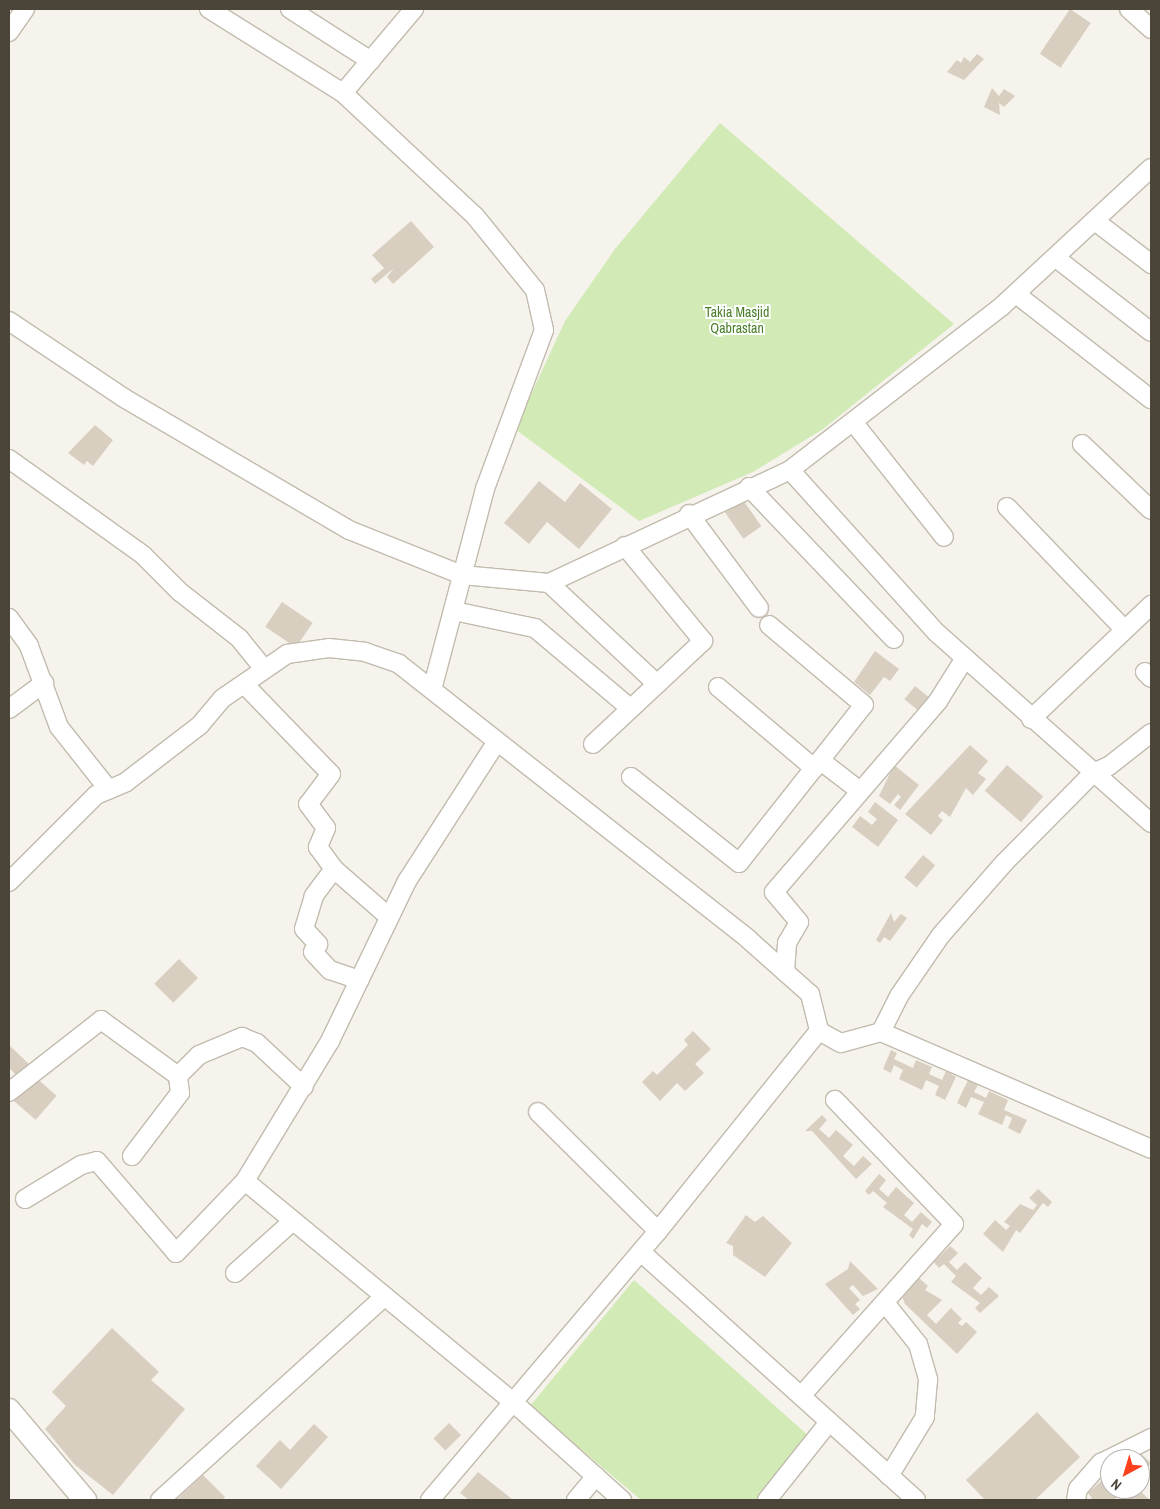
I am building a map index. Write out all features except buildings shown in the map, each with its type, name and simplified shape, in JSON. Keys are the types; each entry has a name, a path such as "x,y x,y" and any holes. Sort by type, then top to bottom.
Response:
{"street":[{"path":"9,32 25,9"},
{"path":"209,9 238,16 343,93 475,216 535,290 544,330 485,489 432,689"},
{"path":"290,9 370,61"},
{"path":"1129,9 1151,29"},
{"path":"343,93 410,10"},
{"path":"9,321 124,398 349,530 462,575 550,583 689,514 790,470 854,423 1016,294 1151,168"},
{"path":"1095,222 1151,264"},
{"path":"1056,258 1151,332"},
{"path":"1016,294 1151,399"},
{"path":"854,423 944,537"},
{"path":"1082,444 1151,510"},
{"path":"9,458 143,555 180,592 239,638 264,669"},
{"path":"790,470 965,658 1031,719 1151,823"},
{"path":"749,487 894,640"},
{"path":"1007,507 1125,630"},
{"path":"689,514 759,608"},
{"path":"593,744 703,641 625,546"},
{"path":"550,583 657,684"},
{"path":"1031,719 1151,605"},
{"path":"454,611 535,628 630,708"},
{"path":"9,618 29,646 59,727 108,790"},
{"path":"631,777 739,864 864,705 769,625"},
{"path":"9,882 96,795 126,782 200,725 223,698 264,669 287,654 329,648 356,651 399,664 785,972 810,994 819,1031 842,1043 881,1032 1151,1149"},
{"path":"785,972 787,943 799,922 774,892 938,701 965,658"},
{"path":"9,709 44,683"},
{"path":"244,684 331,774 308,804 326,828 318,847 334,869 389,916"},
{"path":"718,687 818,764 860,791"},
{"path":"881,1032 899,996 941,935 1092,773 1109,766 1151,733"},
{"path":"25,1199 81,1165 97,1161 176,1253 245,1181 304,1087 359,980 389,916 441,824 496,742"},
{"path":"334,869 314,896 304,928 318,944 314,952 330,970 359,980"},
{"path":"9,1092 101,1020 178,1076 180,1093 132,1156"},
{"path":"430,1500 641,1252 819,1031"},
{"path":"178,1076 199,1055 242,1038 257,1042 304,1087"},
{"path":"801,1396 954,1224 835,1100"},
{"path":"538,1112 658,1231"},
{"path":"245,1181 513,1402 622,1500"},
{"path":"235,1274 293,1221"},
{"path":"641,1252 916,1500"},
{"path":"160,1500 384,1296"},
{"path":"884,1303 918,1344 928,1380 925,1417 889,1476"},
{"path":"9,1410 85,1500"},
{"path":"767,1500 829,1422"},
{"path":"1076,1500 1078,1489 1101,1463 1151,1438"},
{"path":"576,1500 596,1476"}],"green space":[{"name":"Takia Masjid Qabrastan","path":"720,123 954,324 823,429 753,472 639,521 515,429 565,321 615,249"},
{"path":"634,1280 811,1438 756,1500 641,1500 530,1406"}]}
